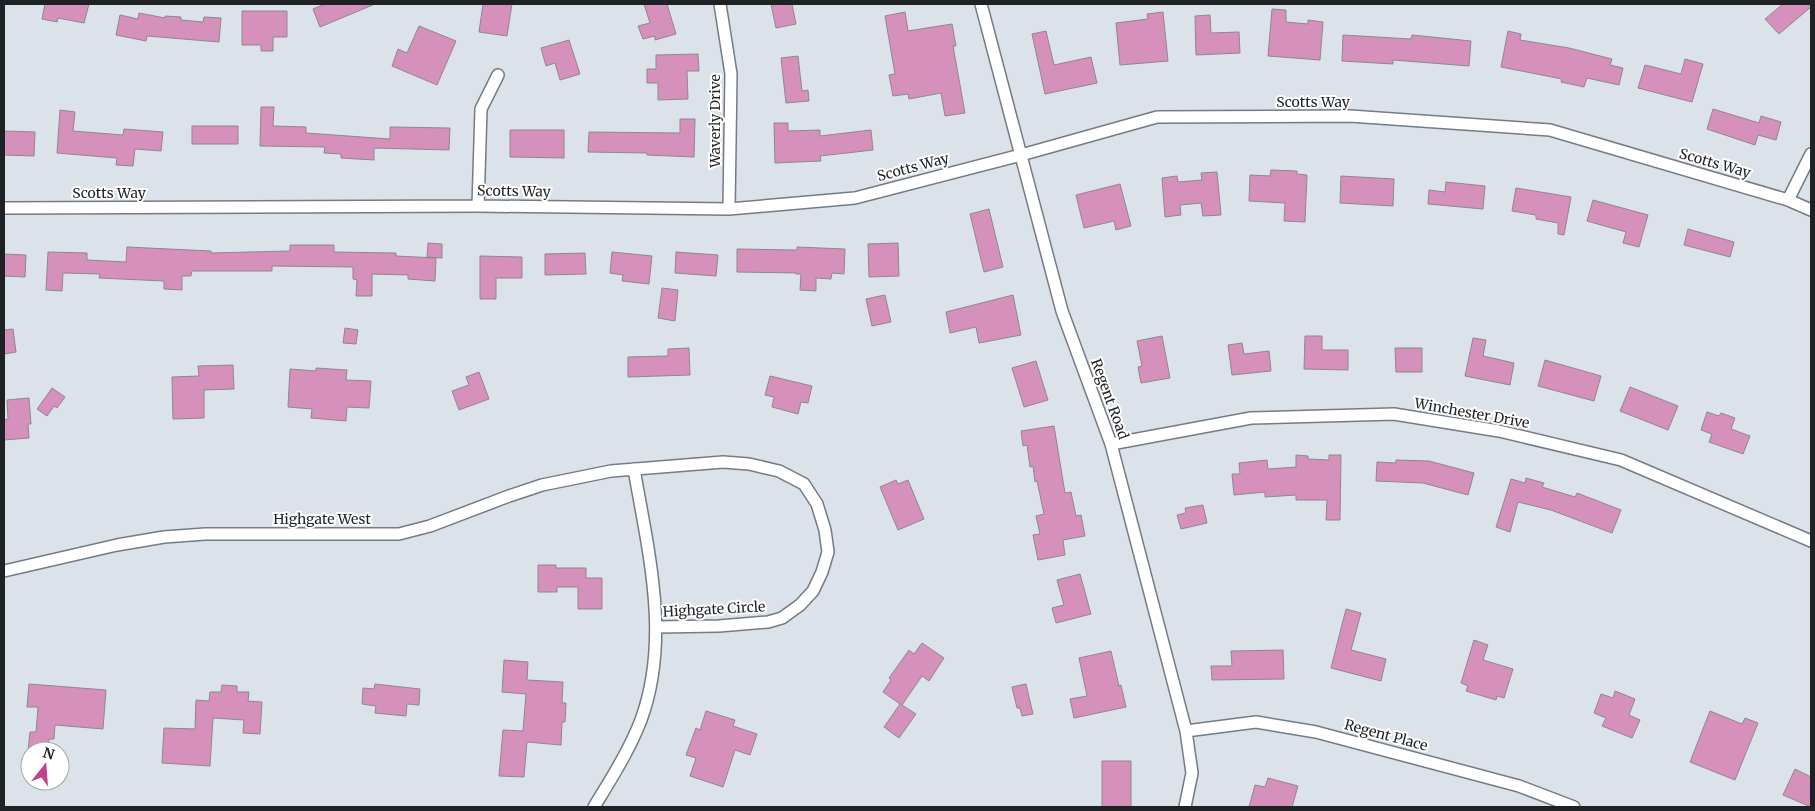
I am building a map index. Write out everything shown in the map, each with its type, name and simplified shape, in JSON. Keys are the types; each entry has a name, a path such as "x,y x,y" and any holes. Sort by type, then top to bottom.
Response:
{"street":[{"name":"Waverly Drive","path":"720,4 731,74 729,209"},
{"name":"Regent Road","path":"981,4 1062,311 1111,444 1186,731 1192,773 1185,807"},
{"path":"478,206 481,109 498,75"},
{"name":"Scotts Way","path":"4,208 478,206 729,209 855,198 1157,117 1350,116 1550,130 1788,200 1811,210"},
{"path":"1788,200 1811,154"},
{"name":"Winchester Drive","path":"1111,444 1251,418 1394,414 1499,431 1621,460 1811,541"},
{"name":"Highgate Circle","path":"723,462 749,464 779,471 804,484 817,504 825,530 828,552 822,572 813,591 800,605 782,618 768,622 719,626 657,627 647,536 634,469 723,462"},
{"name":"Highgate West","path":"4,571 164,536 399,534 430,526 542,485 611,471 634,469"},
{"path":"594,807 629,747 642,719 650,684 657,627"},
{"name":"Regent Place","path":"1186,731 1256,722 1316,732 1519,786 1574,807"}],"building":[{"path":"45,4 89,4 84,23 58,18 57,22 42,19"},
{"path":"325,4 375,4 320,27 313,9"},
{"path":"483,4 512,4 507,36 479,32"},
{"path":"644,4 667,4 676,34 655,40 655,36 643,39 638,26 650,23"},
{"path":"771,4 792,4 796,24 776,28"},
{"path":"1783,4 1811,4 1811,7 1779,34 1765,19"},
{"path":"1272,9 1286,10 1286,22 1308,24 1308,20 1323,22 1320,60 1268,56"},
{"path":"242,11 287,11 287,37 273,37 273,51 261,51 261,45 242,45"},
{"path":"905,12 908,31 952,24 956,46 953,46 965,113 945,116 941,93 909,99 908,94 893,96 889,75 895,74 885,16"},
{"path":"1163,12 1168,61 1120,65 1116,23 1148,19 1147,14"},
{"path":"139,13 165,18 165,16 181,17 181,20 203,22 204,17 221,18 219,42 147,36 146,41 116,35 120,15 138,19"},
{"path":"1210,15 1211,33 1239,32 1240,53 1196,55 1195,16"},
{"path":"419,26 456,41 437,85 392,66 398,49 407,53"},
{"path":"1046,31 1054,65 1091,57 1097,83 1045,94 1032,34"},
{"path":"1508,31 1521,34 1520,40 1569,48 1612,59 1610,65 1623,68 1619,85 1587,78 1584,87 1561,82 1562,79 1501,67"},
{"path":"1343,35 1411,39 1412,35 1471,41 1469,66 1393,60 1393,64 1342,61"},
{"path":"569,40 580,74 560,80 555,63 546,66 541,48"},
{"path":"698,54 699,71 687,71 688,99 658,100 658,83 647,83 647,69 656,69 656,55"},
{"path":"798,56 802,91 808,90 809,101 786,103 781,58"},
{"path":"1685,59 1703,64 1692,102 1638,88 1645,65 1681,74"},
{"path":"261,107 274,107 273,126 306,127 306,133 390,139 390,127 450,128 449,150 374,148 374,160 341,158 341,154 324,153 325,147 260,146"},
{"path":"1713,109 1759,123 1761,116 1781,122 1776,140 1758,135 1755,145 1707,129"},
{"path":"60,110 75,112 73,131 123,135 124,129 163,132 161,151 135,149 133,166 116,165 117,158 57,153"},
{"path":"680,119 695,119 694,157 647,155 647,153 588,152 589,132 680,133"},
{"path":"774,123 788,123 788,131 820,130 820,136 871,130 873,150 820,156 821,161 775,163"},
{"path":"192,126 238,126 238,144 192,144"},
{"path":"510,130 564,130 564,158 510,157"},
{"path":"4,131 35,132 34,156 4,155"},
{"path":"1271,170 1297,171 1297,174 1307,175 1305,222 1284,221 1285,203 1249,201 1250,175 1270,176"},
{"path":"1217,172 1221,215 1203,216 1201,203 1180,205 1181,215 1165,217 1162,178 1177,176 1178,182 1202,180 1201,173"},
{"path":"1341,176 1394,179 1393,206 1340,203"},
{"path":"1446,182 1485,186 1483,209 1428,204 1429,190 1445,192"},
{"path":"1120,184 1131,226 1116,230 1114,221 1084,228 1076,195"},
{"path":"1516,188 1571,197 1564,235 1558,234 1558,223 1536,219 1536,215 1512,211"},
{"path":"1593,200 1648,215 1639,247 1623,243 1626,232 1587,221"},
{"path":"989,209 1003,267 984,272 970,214"},
{"path":"1688,229 1734,242 1730,257 1684,245"},
{"path":"428,243 442,244 442,258 427,257"},
{"path":"898,243 899,276 869,277 868,244"},
{"path":"290,245 334,245 334,252 396,253 396,256 436,258 435,281 408,279 408,275 372,274 372,296 356,296 357,280 353,279 353,267 272,266 272,271 192,271 191,276 182,276 182,290 164,289 164,281 99,278 100,274 63,273 62,291 46,290 48,252 87,253 87,260 126,262 127,247 211,251 211,253 290,251"},
{"path":"797,247 845,249 844,274 832,273 831,279 816,278 816,291 800,290 801,274 737,272 737,249 797,250"},
{"path":"612,252 652,256 649,284 622,281 623,275 610,273"},
{"path":"676,252 718,255 716,276 675,273"},
{"path":"585,253 586,274 545,275 545,254"},
{"path":"4,254 26,255 25,277 4,276"},
{"path":"480,256 522,257 522,278 496,278 496,299 480,299"},
{"path":"662,288 678,290 675,321 658,318"},
{"path":"885,295 891,322 872,326 866,299"},
{"path":"1013,295 1021,335 979,343 976,327 950,333 946,312"},
{"path":"345,328 358,330 356,344 343,343"},
{"path":"13,329 16,352 4,354 4,330"},
{"path":"1162,336 1170,378 1141,383 1138,367 1142,366 1137,341"},
{"path":"1305,336 1322,336 1322,350 1348,350 1348,370 1304,369"},
{"path":"1473,338 1486,340 1483,356 1514,363 1510,385 1465,376"},
{"path":"1242,343 1244,354 1269,351 1271,371 1232,375 1228,345"},
{"path":"689,348 690,375 628,377 628,357 668,356 668,349"},
{"path":"1395,348 1422,348 1422,372 1396,372"},
{"path":"1545,360 1601,376 1594,401 1538,386"},
{"path":"1036,361 1048,400 1024,407 1012,368"},
{"path":"233,365 234,389 204,390 204,418 173,419 172,377 199,376 198,366"},
{"path":"316,368 347,370 346,380 371,381 369,408 347,407 346,421 311,418 312,409 288,407 290,369 316,371"},
{"path":"479,372 489,399 459,410 452,391 469,385 466,377"},
{"path":"770,376 812,386 808,403 801,402 798,414 772,407 774,397 765,395"},
{"path":"1630,387 1678,406 1668,430 1620,411"},
{"path":"52,388 65,397 57,408 54,406 47,416 37,409"},
{"path":"29,398 31,424 28,424 29,438 4,440 4,420 8,419 7,400"},
{"path":"1707,412 1719,416 1721,413 1735,418 1731,429 1750,436 1743,454 1709,442 1712,434 1701,430"},
{"path":"1054,426 1065,493 1071,492 1076,516 1081,515 1085,536 1063,540 1065,555 1038,560 1033,535 1040,534 1036,516 1044,514 1037,481 1035,482 1033,466 1030,467 1027,445 1023,446 1021,431"},
{"path":"1296,455 1308,456 1308,459 1329,460 1329,455 1341,455 1340,520 1326,520 1327,500 1296,500 1296,495 1265,497 1265,492 1234,495 1232,474 1240,474 1239,463 1267,460 1268,469 1296,467"},
{"path":"1396,460 1429,461 1474,473 1468,495 1423,483 1376,481 1377,462 1396,463"},
{"path":"1526,478 1544,483 1542,487 1575,497 1577,493 1621,510 1612,533 1551,510 1518,502 1510,532 1496,527 1511,479 1525,483"},
{"path":"896,480 898,484 908,480 924,519 898,530 880,487"},
{"path":"1203,505 1207,523 1181,529 1177,515 1186,513 1185,508"},
{"path":"538,565 556,565 556,568 586,568 586,578 602,578 602,609 578,609 578,587 557,587 557,592 538,592"},
{"path":"1080,574 1091,614 1056,623 1052,608 1064,605 1057,580"},
{"path":"1346,609 1361,613 1351,650 1386,659 1381,681 1331,668"},
{"path":"1474,640 1488,645 1483,660 1513,669 1504,698 1497,696 1496,700 1466,691 1468,686 1461,683"},
{"path":"922,643 944,658 929,681 922,676 902,705 916,714 899,738 884,727 900,704 883,692 891,680 889,678 909,650 914,654"},
{"path":"1283,650 1284,679 1212,680 1211,666 1232,666 1231,651"},
{"path":"1111,651 1126,707 1074,718 1070,699 1087,696 1079,658"},
{"path":"504,660 528,662 527,680 563,682 562,703 566,703 565,722 562,722 561,745 527,742 524,777 499,776 503,730 523,731 526,694 502,692"},
{"path":"29,684 106,690 103,729 55,725 54,739 49,739 49,741 29,741 30,732 36,732 38,707 27,707"},
{"path":"375,684 420,689 419,705 407,704 406,716 375,713 376,706 362,704 363,688 374,689"},
{"path":"1026,684 1033,714 1022,716 1020,708 1017,708 1012,687"},
{"path":"222,685 237,686 237,692 249,692 248,701 262,702 260,734 243,733 244,720 213,718 210,766 162,763 164,728 195,729 196,700 209,701 210,692 221,692"},
{"path":"1615,691 1635,699 1629,715 1640,720 1632,738 1602,726 1606,718 1594,713 1601,694 1613,698"},
{"path":"706,711 735,720 733,726 757,734 750,755 735,750 723,787 690,776 696,758 686,755 696,728 700,730"},
{"path":"1710,711 1742,724 1745,718 1758,723 1735,780 1690,762"},
{"path":"1102,761 1131,761 1131,807 1102,807"},
{"path":"1795,769 1811,777 1811,807 1783,795"},
{"path":"1268,778 1298,786 1292,807 1249,807 1255,785 1265,787"}]}
